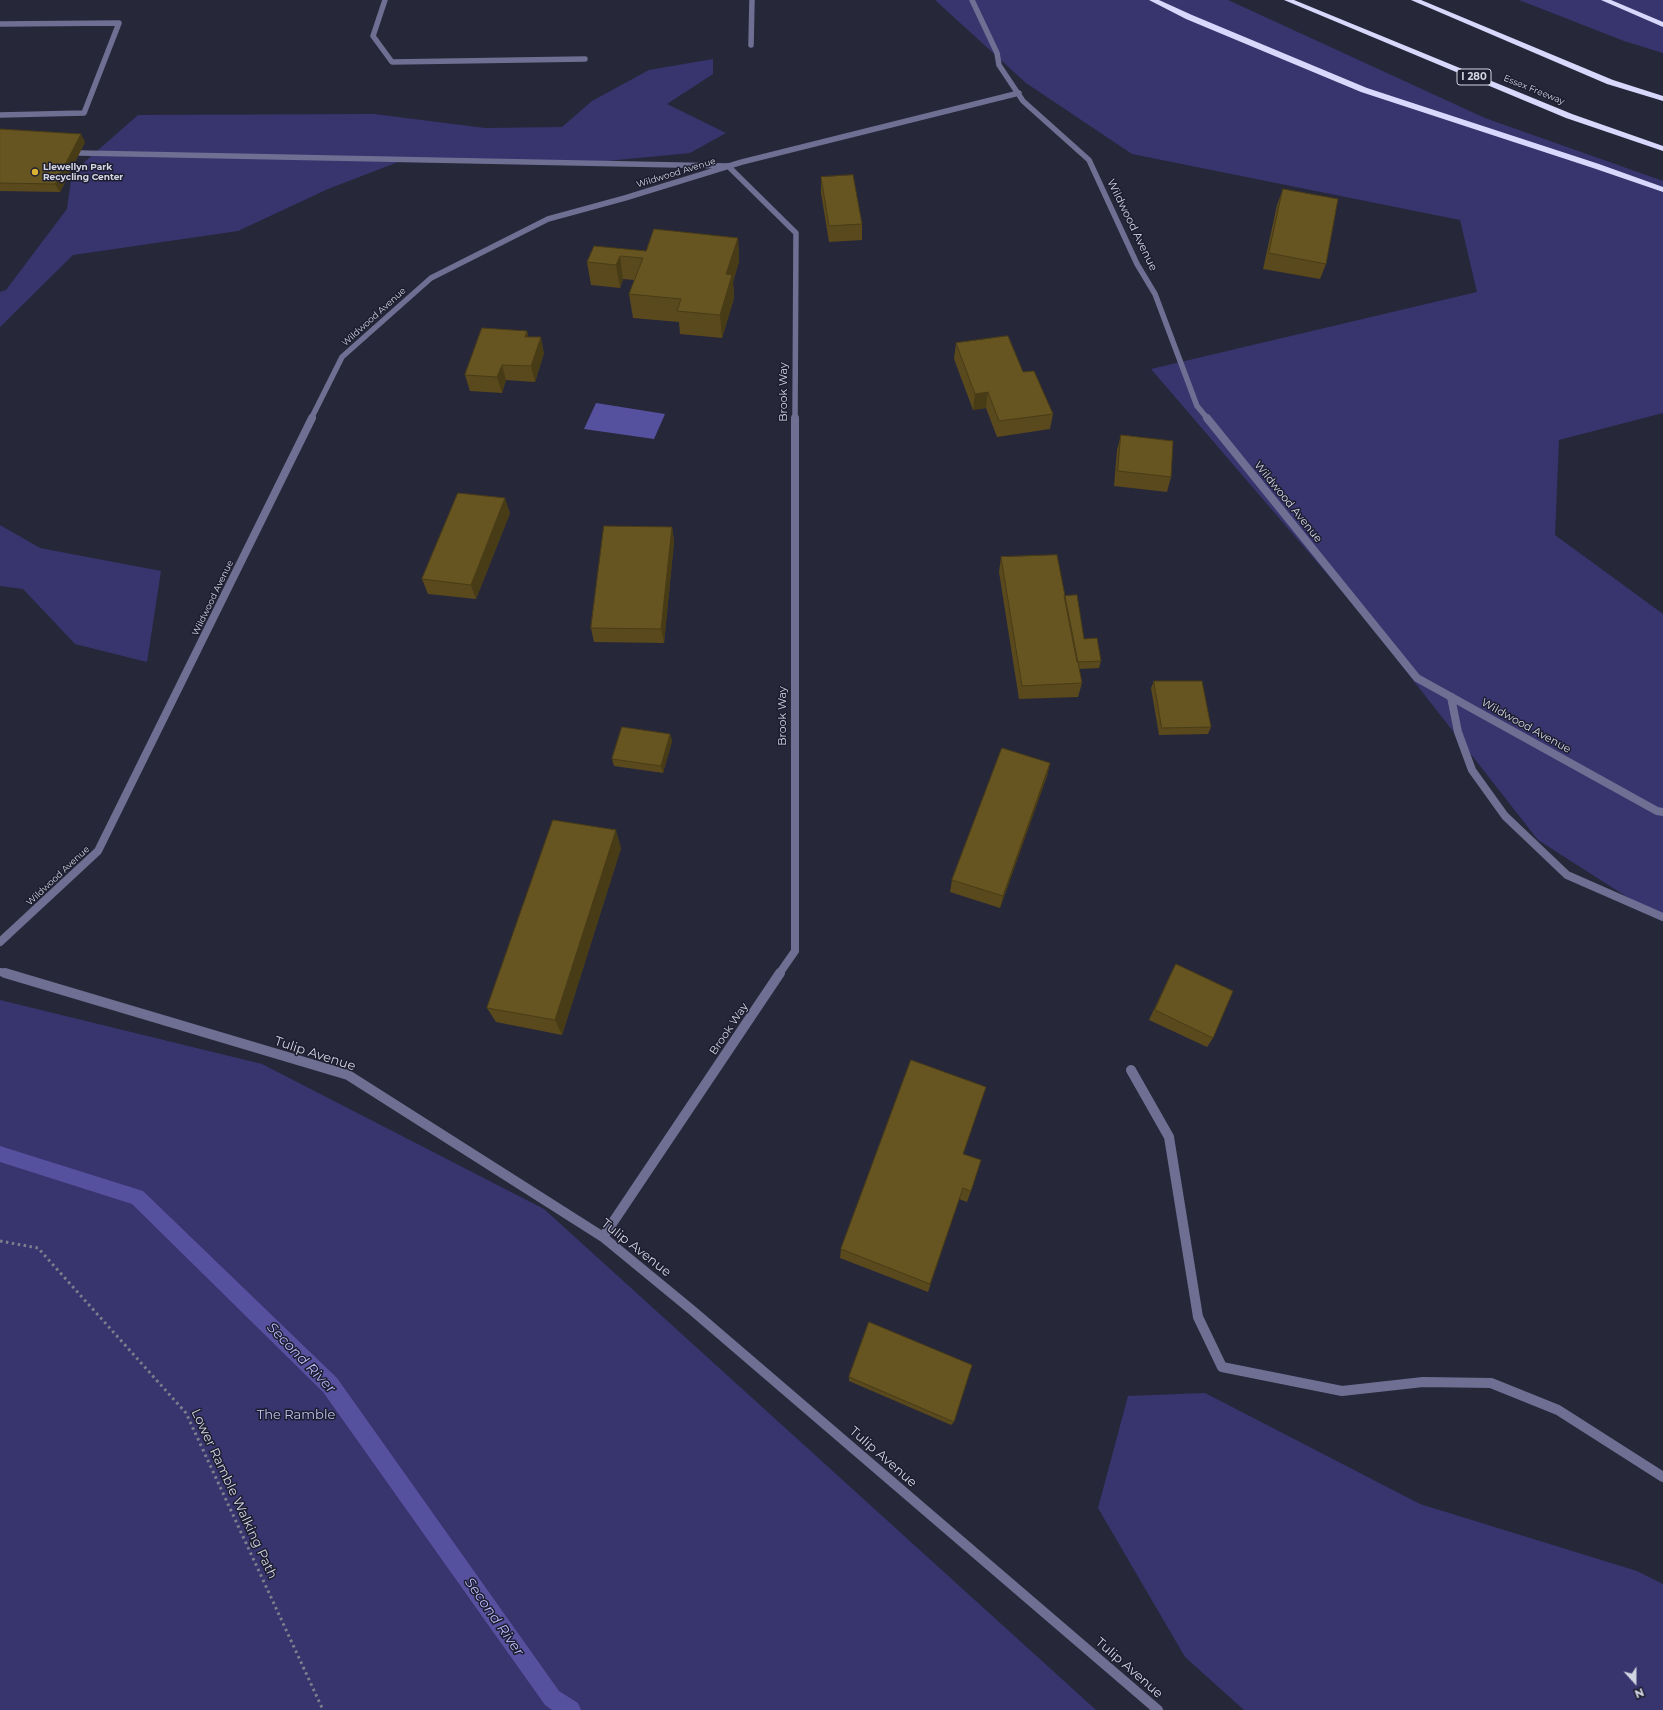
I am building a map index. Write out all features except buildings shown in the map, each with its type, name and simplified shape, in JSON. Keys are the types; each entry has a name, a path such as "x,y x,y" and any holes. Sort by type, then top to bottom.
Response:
{"highway":[{"path":"1153,0 1189,17 1364,90 1596,166 1663,190"},
{"name":"Essex Freeway","path":"1288,0 1569,116 1663,149"},
{"path":"1415,0 1610,82 1663,99"},
{"path":"1605,0 1663,25"}],"street":[{"path":"385,0 373,36 392,62 585,59"},
{"path":"751,45 752,0"},
{"name":"Wildwood Avenue","path":"972,0 996,53 999,65 1012,88 1019,94 1023,101 1089,160 1137,264 1155,294 1197,406 1417,678 1657,811 1663,812"},
{"path":"0,24 119,23 84,113 0,115"},
{"name":"Wildwood Avenue","path":"0,942 98,851 342,357 431,278 548,219 633,196 728,166 1019,94"},
{"path":"80,153 728,166"},
{"name":"Brook Way","path":"604,1236 795,951 794,637 796,233 728,166"},
{"path":"1451,697 1458,732 1472,770 1505,816 1567,874 1663,917"},
{"name":"Tulip Avenue","path":"0,972 348,1075 604,1236 1158,1710"},
{"path":"1131,1070 1169,1137 1198,1317 1222,1368 1342,1391 1424,1382 1491,1383 1558,1410 1663,1477"}],"path":[{"name":"Lower Ramble Walking Path","path":"0,1241 38,1248 186,1413 323,1710"}],"green space":[{"path":"935,0 1228,0 1485,118 1663,181 1663,413 1559,440 1555,535 1663,614 1663,920 1538,840 1359,611 1151,369 1477,292 1460,220 1132,154 1026,83"},
{"path":"1519,0 1663,0 1663,53 1624,41"},
{"path":"713,59 713,74 667,104 726,133 690,153 576,164 398,162 328,189 238,231 73,255 0,327 0,292 6,290 67,209 72,173 138,115 374,114 485,128 562,127 592,101 649,70"},
{"path":"0,525 40,548 161,571 147,662 75,644 23,589 0,586"},
{"name":"The Ramble","path":"0,1000 262,1064 544,1209 1096,1710 0,1710"},
{"path":"1205,1393 1420,1504 1637,1571 1663,1584 1663,1710 1244,1710 1185,1657 1098,1508 1128,1396"}],"shaded area":[{"path":"596,403 665,414 654,439 584,429"}],"waterway":[{"name":"Second River","path":"0,1154 137,1197 330,1385 552,1698 571,1710"}],"place":[{"name":"Llewellyn Park Recycling Center","path":"35,172"}]}
